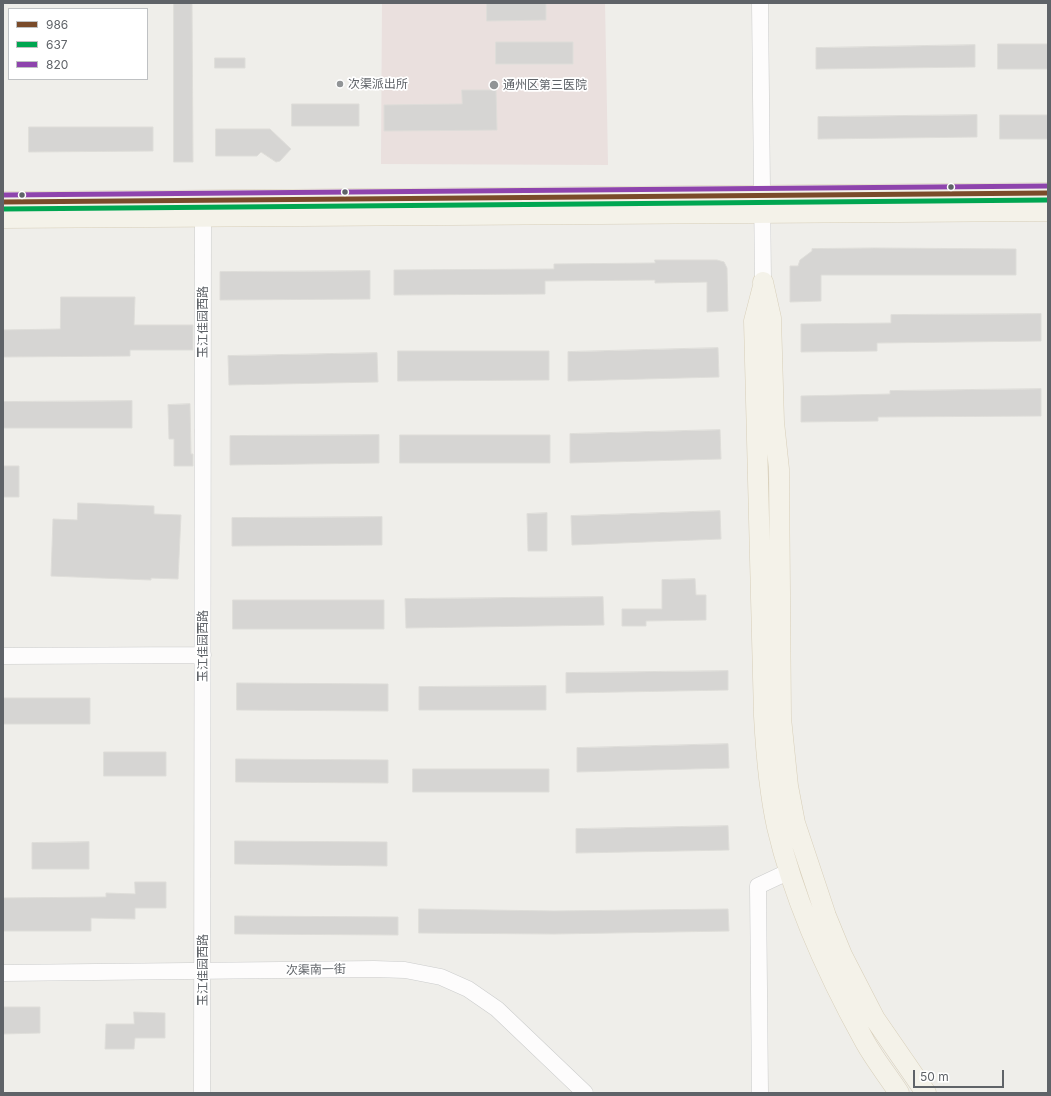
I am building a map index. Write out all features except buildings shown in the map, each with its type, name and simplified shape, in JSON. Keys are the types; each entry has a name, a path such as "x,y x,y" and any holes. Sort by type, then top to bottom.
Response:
{"main road":[{"path":"762,204 1048,193"},
{"path":"3,202 203,208 762,204 1048,210"},
{"path":"3,218 203,208"},
{"path":"764,282 754,322 764,716 766,758 777,827 790,871 817,945 866,1043 899,1093"},
{"path":"764,282 771,318 774,422 779,469 781,718 786,773 795,824 826,916 842,955 875,1019 926,1093"}],"street":[{"path":"760,3 764,282"},
{"name":"玉江佳园西路","path":"202,1093 203,208"},
{"path":"3,656 203,655"},
{"path":"760,1093 758,886 790,871"},
{"name":"次渠南一街","path":"3,973 374,969 405,970 441,977 468,989 497,1009 586,1093"}],"shaded area":[{"name":"通州区第三医院","path":"382,3 605,3 608,165 381,164"}],"transit line":[{"name":"820","path":"3,195 1048,186"},
{"name":"986","path":"3,202 1048,193"},
{"name":"637","path":"3,209 1048,200"}],"place":[{"name":"次渠派出所","path":"340,84"},
{"name":"通州区第三医院","path":"494,85"}]}
